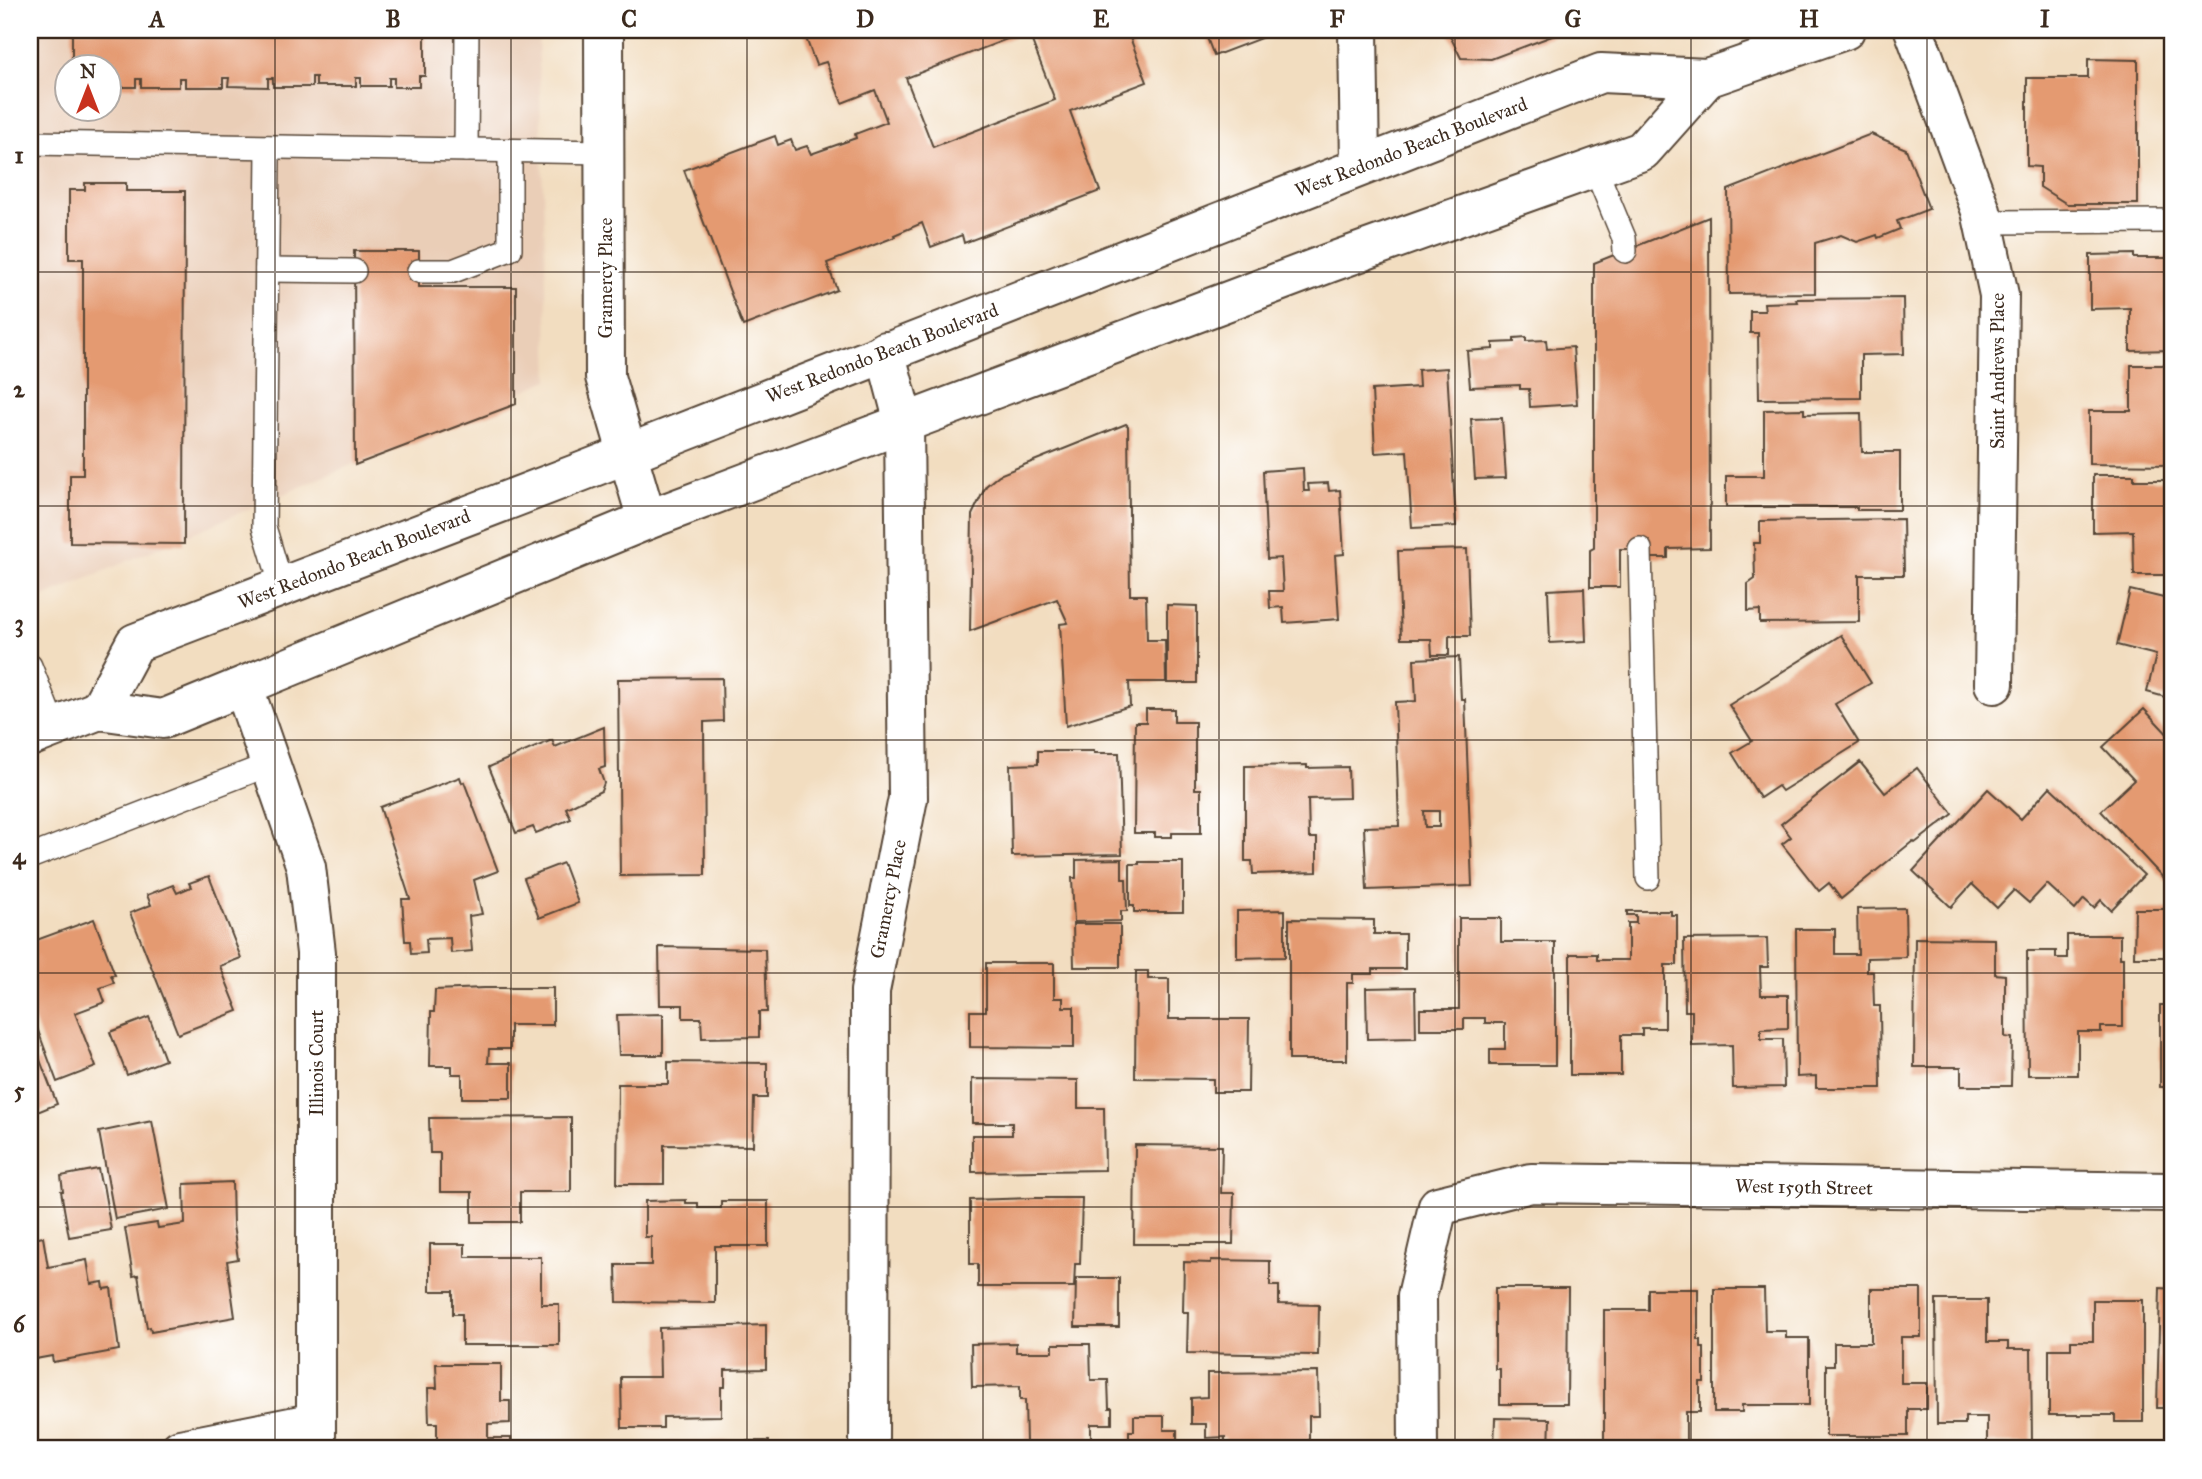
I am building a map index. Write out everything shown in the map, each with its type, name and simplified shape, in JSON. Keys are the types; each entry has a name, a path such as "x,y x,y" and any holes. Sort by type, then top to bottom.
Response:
{"street":[{"name":"Gramercy Place","path":"604,30 605,377 647,520"},
{"path":"1358,30 1360,166"},
{"name":"West Redondo Beach Boulevard","path":"42,732 99,710 163,719 244,688 647,520 1329,262 1642,151 1707,78 1803,37 1845,30"},
{"name":"Saint Andrews Place","path":"1914,30 1983,222 1999,295 1994,684"},
{"name":"West Redondo Beach Boulevard","path":"99,710 135,643 627,454 1601,73 1707,78"},
{"name":"Gramercy Place","path":"869,1449 870,992 908,798 904,423 885,351"},
{"name":"Illinois Court","path":"244,688 306,867 316,953 316,1436"},
{"name":"West 159th Street","path":"1418,1449 1417,1296 1438,1206 1531,1183 2172,1192"},
{"path":"180,1449 316,1436"}],"lane":[{"path":"466,150 467,30"},
{"path":"30,143 605,152"},
{"path":"268,147 264,527 282,587"},
{"path":"419,271 453,271 510,249 510,151"},
{"path":"1595,168 1624,238 1625,251"},
{"path":"1983,222 2172,221"},
{"path":"267,270 354,271"},
{"path":"1640,549 1648,878"},
{"path":"30,666 42,732"},
{"path":"30,857 270,764"}],"shaded area":[{"path":"30,30 538,30 549,380 30,603"}],"building":[{"path":"72,30 425,30 425,76 419,76 419,87 394,87 394,78 389,78 389,86 361,86 361,78 356,78 356,86 316,86 316,77 312,77 312,87 273,87 273,78 268,78 268,87 228,86 229,78 223,78 223,87 185,87 185,78 179,78 179,87 141,87 141,79 136,79 136,87 122,87 122,52 72,52"},
{"path":"803,30 1127,30 1147,82 1070,111 1100,191 964,243 962,235 931,247 922,223 894,235 895,237 827,263 837,290 743,326 684,170 775,136 778,145 791,140 795,150 807,146 811,154 856,138 855,134 887,122 875,90 842,103 826,62 816,65","holes":["1028,31 1055,100 933,147 906,78"]},
{"path":"1204,30 1282,30 1214,56"},
{"path":"1447,30 1568,30 1491,59 1461,58"},
{"path":"2088,59 2138,60 2138,204 2067,204 2040,187 2040,167 2027,166 2027,78 2088,78"},
{"path":"1871,134 1906,149 1929,209 1897,221 1900,229 1878,238 1877,235 1857,242 1841,235 1815,243 1815,293 1729,294 1728,190"},
{"path":"85,183 126,183 126,191 185,191 184,544 70,543 70,475 83,475 83,259 69,259 69,190 85,190"},
{"path":"1709,217 1710,548 1668,549 1668,558 1646,558 1645,549 1620,549 1620,587 1590,587 1590,550 1594,548 1594,263"},
{"path":"354,251 419,251 419,287 516,287 516,404 355,465"},
{"path":"2134,254 2134,258 2172,258 2172,350 2130,351 2130,308 2090,309 2090,255"},
{"path":"1903,298 1904,354 1861,355 1861,398 1759,399 1758,333 1750,333 1750,311 1765,311 1764,303 1797,302 1796,299"},
{"path":"1526,337 1526,341 1546,340 1547,349 1573,347 1577,404 1530,407 1529,389 1520,389 1520,385 1470,387 1467,351 1493,349 1493,343 1514,342 1514,338"},
{"path":"2131,365 2172,365 2172,465 2089,464 2089,411 2131,411"},
{"path":"1447,368 1456,526 1412,528 1407,451 1375,453 1372,390 1419,387 1418,370"},
{"path":"1804,409 1804,414 1861,413 1862,452 1900,452 1900,510 1857,510 1857,507 1726,507 1726,476 1764,476 1764,410"},
{"path":"1502,418 1506,478 1475,479 1471,419"},
{"path":"1126,424 1130,595 1146,595 1147,640 1165,640 1166,682 1129,682 1130,706 1066,726 1060,624 1068,623 1057,599 970,631 972,515 986,486 999,475"},
{"path":"1303,468 1304,491 1309,491 1308,484 1328,483 1329,491 1340,490 1344,554 1335,555 1339,619 1284,623 1283,607 1270,608 1269,591 1283,591 1281,558 1267,559 1263,471"},
{"path":"2093,475 2134,475 2134,480 2172,480 2172,575 2134,575 2133,531 2093,532"},
{"path":"1903,519 1904,575 1859,575 1859,622 1760,623 1760,610 1748,611 1748,584 1755,579 1754,543 1760,543 1760,521"},
{"path":"1467,549 1470,636 1449,636 1449,655 1432,655 1431,639 1401,639 1398,551"},
{"path":"1584,588 1586,641 1550,643 1548,590"},
{"path":"2130,590 2172,600 2172,699 2147,692 2156,655 2117,645"},
{"path":"1167,605 1197,606 1197,683 1167,683"},
{"path":"1841,635 1871,683 1835,704 1859,743 1782,791 1778,786 1760,798 1732,753 1752,741 1729,705"},
{"path":"1459,657 1461,699 1465,699 1472,886 1367,890 1364,827 1399,826 1395,702 1416,701 1414,659","holes":["1424,811 1439,811 1439,827 1425,827"]},
{"path":"722,678 723,721 704,722 705,875 620,876 618,679"},
{"path":"1146,709 1174,709 1174,722 1195,722 1195,789 1201,789 1201,833 1172,833 1172,837 1155,837 1155,833 1134,833 1135,722 1146,722"},
{"path":"2144,709 2172,739 2172,879 2168,883 2101,811 2134,780 2103,747"},
{"path":"604,727 605,767 599,769 604,783 601,791 566,808 571,819 536,833 533,827 516,833 489,767 552,740 555,747"},
{"path":"1038,751 1119,753 1122,854 1012,856 1010,765 1038,764"},
{"path":"1860,762 1885,793 1917,768 1953,814 1915,843 1913,841 1841,899 1829,883 1819,891 1782,844 1791,837 1781,824"},
{"path":"1307,765 1307,768 1348,767 1349,798 1308,799 1309,838 1317,838 1317,872 1253,874 1252,861 1245,861 1245,766"},
{"path":"460,777 498,871 474,880 482,914 469,916 472,951 451,953 450,938 426,939 427,953 411,954 410,941 405,941 402,899 410,899 380,807"},
{"path":"2050,787 2144,875 2111,910 2101,900 2094,908 2084,899 2075,910 2047,884 2029,903 2014,890 1997,908 1972,884 1951,907 1913,871 1988,789 2021,819"},
{"path":"1122,859 1127,911 1121,911 1121,921 1074,922 1072,878 1076,878 1076,860"},
{"path":"1183,862 1183,912 1134,912 1134,906 1130,906 1130,864"},
{"path":"563,863 578,903 539,918 524,878"},
{"path":"209,876 241,958 220,966 238,1011 178,1034 130,913 151,905 147,895 173,885 177,893 191,887 189,883"},
{"path":"1905,908 1906,957 1867,958 1867,972 1873,972 1874,1006 1880,1006 1881,1088 1816,1088 1816,1076 1797,1077 1796,929 1835,929 1835,954 1858,954 1857,909"},
{"path":"2135,909 2172,909 2172,957 2134,957"},
{"path":"1285,910 1285,957 1237,958 1237,911"},
{"path":"1627,911 1671,911 1671,915 1677,915 1677,965 1665,965 1665,1028 1642,1028 1642,1035 1621,1035 1621,1075 1570,1075 1570,954 1597,954 1597,960 1628,960 1628,923 1636,923 1636,915 1627,915"},
{"path":"1459,918 1501,918 1501,942 1555,942 1555,1065 1490,1065 1490,1049 1505,1049 1505,1023 1485,1023 1485,1018 1464,1018 1464,1029 1420,1029 1420,1009 1459,1009"},
{"path":"94,919 115,975 111,975 114,983 100,988 105,1002 75,1013 96,1067 57,1082 30,1009 30,951 34,949 31,942"},
{"path":"1289,919 1374,920 1374,934 1405,934 1405,969 1373,969 1373,974 1353,974 1353,983 1347,983 1347,1060 1289,1060"},
{"path":"1073,924 1120,924 1120,967 1074,967"},
{"path":"2067,935 2120,935 2120,958 2123,958 2123,1027 2101,1027 2101,1032 2078,1032 2078,1075 2028,1075 2027,951 2056,951 2056,958 2067,958"},
{"path":"1767,938 1768,967 1760,967 1761,995 1788,995 1788,1028 1761,1029 1761,1039 1783,1039 1784,1087 1733,1088 1732,1045 1692,1046 1692,1011 1685,1011 1684,939"},
{"path":"1915,938 1995,939 1995,974 2005,975 2005,1037 2012,1038 2011,1086 1961,1086 1961,1067 1914,1067"},
{"path":"659,947 765,949 767,1012 759,1012 759,1037 702,1038 701,1018 683,1018 683,1005 660,1005"},
{"path":"986,963 1054,963 1054,998 1063,998 1063,1007 1074,1007 1074,1048 970,1047 970,1011 986,1011"},
{"path":"1136,971 1148,971 1148,979 1169,979 1169,1019 1249,1019 1248,1092 1213,1092 1213,1079 1135,1078"},
{"path":"1415,987 1416,1038 1367,1039 1366,988"},
{"path":"553,988 553,1025 510,1025 510,1049 489,1049 488,1063 511,1063 511,1098 462,1098 462,1074 452,1074 452,1066 430,1066 431,1012 434,1012 435,990"},
{"path":"2160,1005 2172,1005 2172,1087 2160,1087"},
{"path":"663,1014 663,1055 619,1055 617,1015"},
{"path":"149,1017 165,1060 127,1075 110,1032"},
{"path":"40,1060 57,1104 30,1115 30,1064"},
{"path":"668,1062 767,1063 767,1098 754,1098 753,1146 664,1145 664,1184 617,1184 618,1084 668,1084"},
{"path":"972,1079 1078,1080 1078,1108 1104,1108 1105,1170 972,1172 972,1135 1012,1135 1012,1123 972,1123"},
{"path":"571,1117 571,1192 520,1192 520,1222 472,1222 472,1192 440,1192 440,1153 430,1153 429,1118"},
{"path":"152,1121 169,1209 115,1219 99,1132"},
{"path":"1135,1145 1222,1146 1221,1193 1234,1193 1233,1244 1134,1244"},
{"path":"98,1169 111,1230 69,1237 61,1176"},
{"path":"232,1182 233,1225 238,1259 227,1261 235,1317 151,1332 150,1327 147,1328 138,1275 133,1276 125,1228 157,1223 158,1228 185,1224 184,1184"},
{"path":"1082,1198 1080,1264 1075,1264 1074,1287 978,1287 978,1264 970,1264 970,1200"},
{"path":"686,1200 686,1203 698,1203 698,1208 721,1208 721,1201 768,1201 768,1246 715,1246 715,1303 617,1302 616,1265 651,1265 651,1237 645,1237 645,1201"},
{"path":"43,1237 48,1267 87,1260 91,1284 103,1282 104,1289 111,1288 119,1350 53,1362 52,1356 30,1360 30,1240"},
{"path":"430,1244 465,1244 465,1257 541,1257 541,1304 559,1304 559,1345 462,1345 462,1314 453,1314 453,1291 430,1291"},
{"path":"1211,1260 1270,1261 1270,1286 1279,1286 1279,1304 1319,1305 1318,1355 1187,1353 1188,1312 1183,1312 1184,1262 1211,1263"},
{"path":"1076,1278 1119,1278 1119,1327 1075,1327"},
{"path":"1495,1288 1568,1288 1567,1404 1500,1404 1500,1369 1495,1369"},
{"path":"2160,1288 2172,1289 2172,1408 2157,1408"},
{"path":"1648,1289 1698,1289 1698,1340 1701,1340 1701,1348 1704,1348 1704,1382 1700,1382 1700,1412 1686,1412 1686,1449 1604,1449 1604,1310 1648,1310"},
{"path":"1714,1289 1764,1289 1765,1331 1786,1331 1786,1338 1809,1338 1809,1405 1742,1405 1742,1412 1714,1412"},
{"path":"1871,1289 1921,1289 1921,1337 1901,1337 1901,1383 1927,1383 1927,1409 1908,1409 1908,1436 1826,1436 1826,1365 1834,1365 1834,1343 1871,1343"},
{"path":"1936,1300 1987,1300 1987,1342 2008,1342 2008,1349 2031,1349 2032,1443 1987,1443 1987,1417 1965,1417 1965,1424 1937,1424"},
{"path":"2093,1300 2143,1300 2143,1422 2115,1422 2115,1415 2049,1415 2049,1349 2071,1349 2071,1341 2093,1341"},
{"path":"766,1325 766,1369 725,1370 725,1387 721,1387 721,1416 663,1417 663,1428 622,1428 621,1377 660,1377 659,1328"},
{"path":"1016,1343 1016,1352 1053,1352 1053,1344 1090,1344 1091,1380 1108,1380 1112,1424 1091,1424 1091,1442 1026,1443 1025,1400 1020,1400 1020,1386 972,1387 971,1344"},
{"path":"436,1364 501,1364 501,1401 510,1401 510,1423 488,1424 488,1438 511,1438 511,1449 450,1449 450,1443 437,1443 437,1423 429,1423 428,1388 437,1388"},
{"path":"1318,1372 1319,1416 1309,1416 1309,1449 1231,1449 1231,1445 1225,1445 1225,1437 1206,1438 1206,1424 1191,1424 1191,1398 1207,1397 1207,1373"},
{"path":"1134,1416 1164,1416 1164,1430 1177,1430 1177,1449 1129,1449 1129,1431 1134,1431"},
{"path":"1495,1418 1550,1419 1549,1449 1494,1449"},
{"path":"769,1441 769,1449 667,1449 667,1442"}]}
